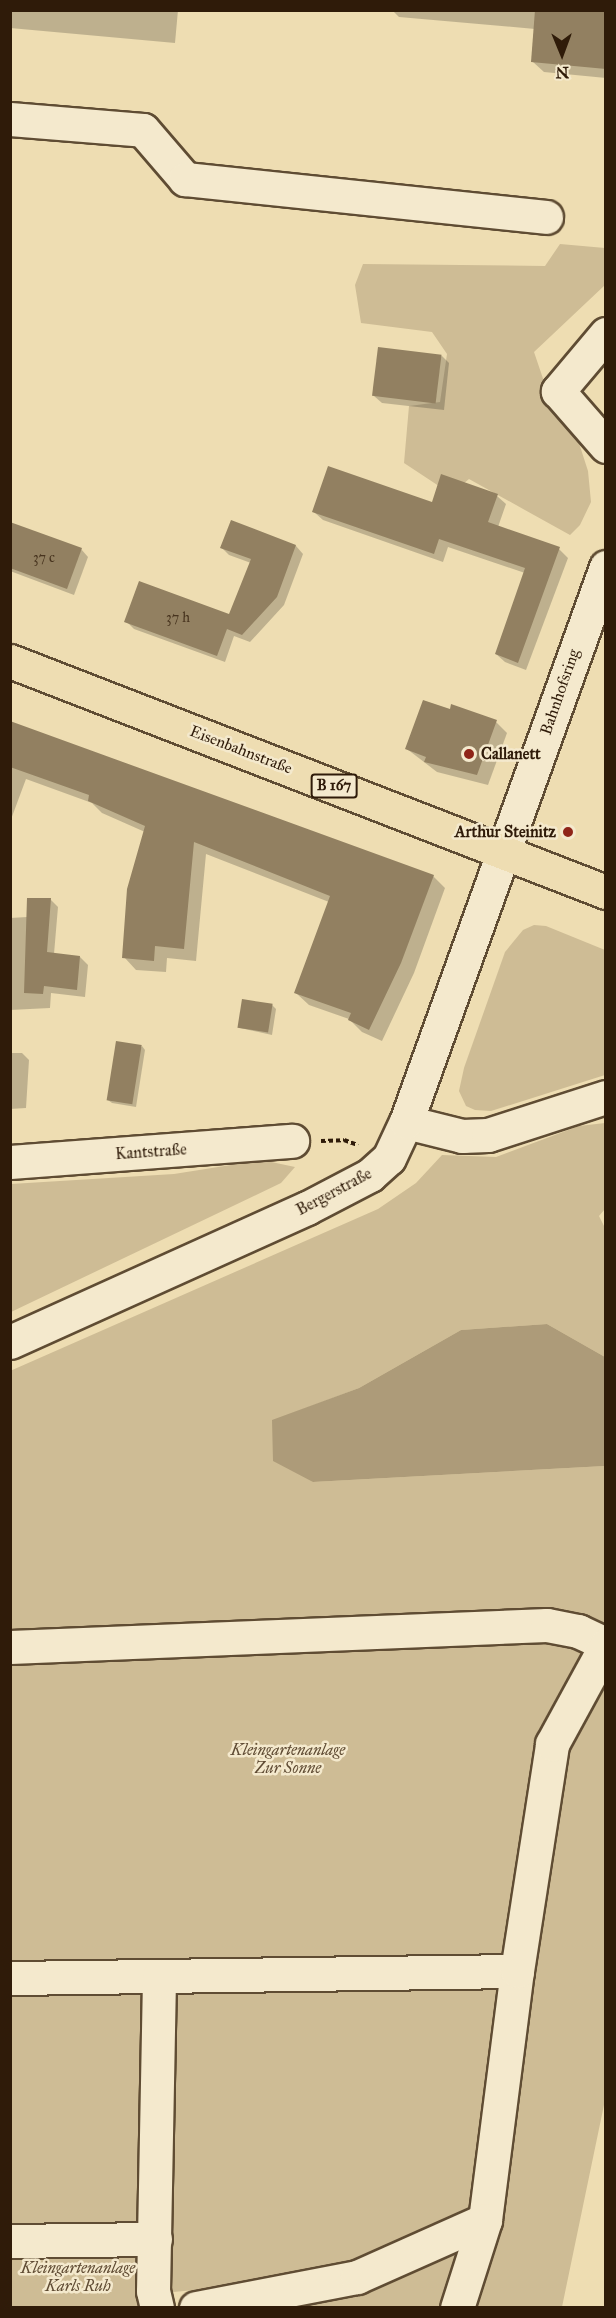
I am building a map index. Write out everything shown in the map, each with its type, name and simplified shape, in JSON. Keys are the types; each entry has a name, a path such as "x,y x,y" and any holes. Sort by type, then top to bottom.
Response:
{"main road":[{"name":"Eisenbahnstraße","path":"10,661 606,892"}],"street":[{"path":"10,119 143,130 185,179 546,218"},
{"path":"606,334 558,391 606,447"},
{"name":"Bahnhofsring","path":"503,852 606,567"},
{"name":"Bergerstraße","path":"10,1342 307,1208 370,1175 389,1158 405,1122 503,852"},
{"path":"405,1122 462,1136 488,1135 606,1097"},
{"name":"Kantstraße","path":"10,1162 292,1141"},
{"path":"10,1647 547,1625 578,1630 606,1644 552,1744 517,1971 485,2220 457,2307"},
{"path":"10,1978 517,1971"},
{"path":"158,2307 153,2291 159,1976"},
{"path":"196,2307 357,2277 485,2220"},
{"path":"10,2241 155,2239"}],"path":[{"path":"292,1141 344,1140 389,1158"}],"green space":[{"path":"560,244 605,248 605,285 534,352 555,414 578,440 588,471 591,502 580,525 570,535 469,479 451,494 404,463 409,406 440,402 447,354 432,332 361,323 355,285 363,264 545,266"},
{"path":"534,925 546,926 605,950 605,1075 491,1111 475,1110 466,1106 459,1091 464,1068 505,952 523,930"},
{"name":"Kleingartenanlage Zur Sonne","path":"605,1123 605,1209 599,1216 606,1230 605,1357 547,1324 461,1330 359,1388 272,1421 313,1482 605,1466 605,2100 562,2307 294,2307 357,2295 317,2279 162,2293 125,2231 11,2232 10,1371 378,1209 416,1183 442,1155 496,1157 579,1126"},
{"path":"262,1160 295,1167 281,1183 11,1312 11,1184 174,1174"},
{"name":"Kleingartenanlage Karls Ruh","path":"10,2249 145,2256 142,2307 11,2307"}],"shaded area":[{"path":"547,1324 605,1357 605,1466 313,1482 273,1461 272,1420 359,1388 461,1330"}],"building":[{"path":"535,10 606,10 606,69 531,62"},
{"path":"378,347 442,355 436,403 372,396"},
{"path":"328,466 432,502 441,474 498,494 488,522 560,547 518,663 495,654 525,568 439,539 434,554 312,512"},
{"path":"231,520 296,545 277,597 242,635 227,629 217,656 124,622 139,581 229,614 251,559 220,548"},
{"path":"10,522 82,548 67,589 10,568"},
{"path":"423,700 450,709 451,704 497,720 477,775 424,762 426,757 405,749"},
{"path":"10,721 434,875 401,963 369,1030 348,1020 351,1013 294,993 330,896 194,842 184,949 155,946 154,961 122,958 127,889 145,826 88,801 89,795 10,767"},
{"path":"27,898 51,898 47,952 80,956 77,990 44,986 43,994 24,993"},
{"path":"242,999 273,1004 268,1032 237,1028"},
{"path":"116,1041 142,1045 132,1104 107,1100"}],"place":[{"name":"Callanett","path":"469,754"},
{"name":"Arthur Steinitz","path":"568,832"}]}
